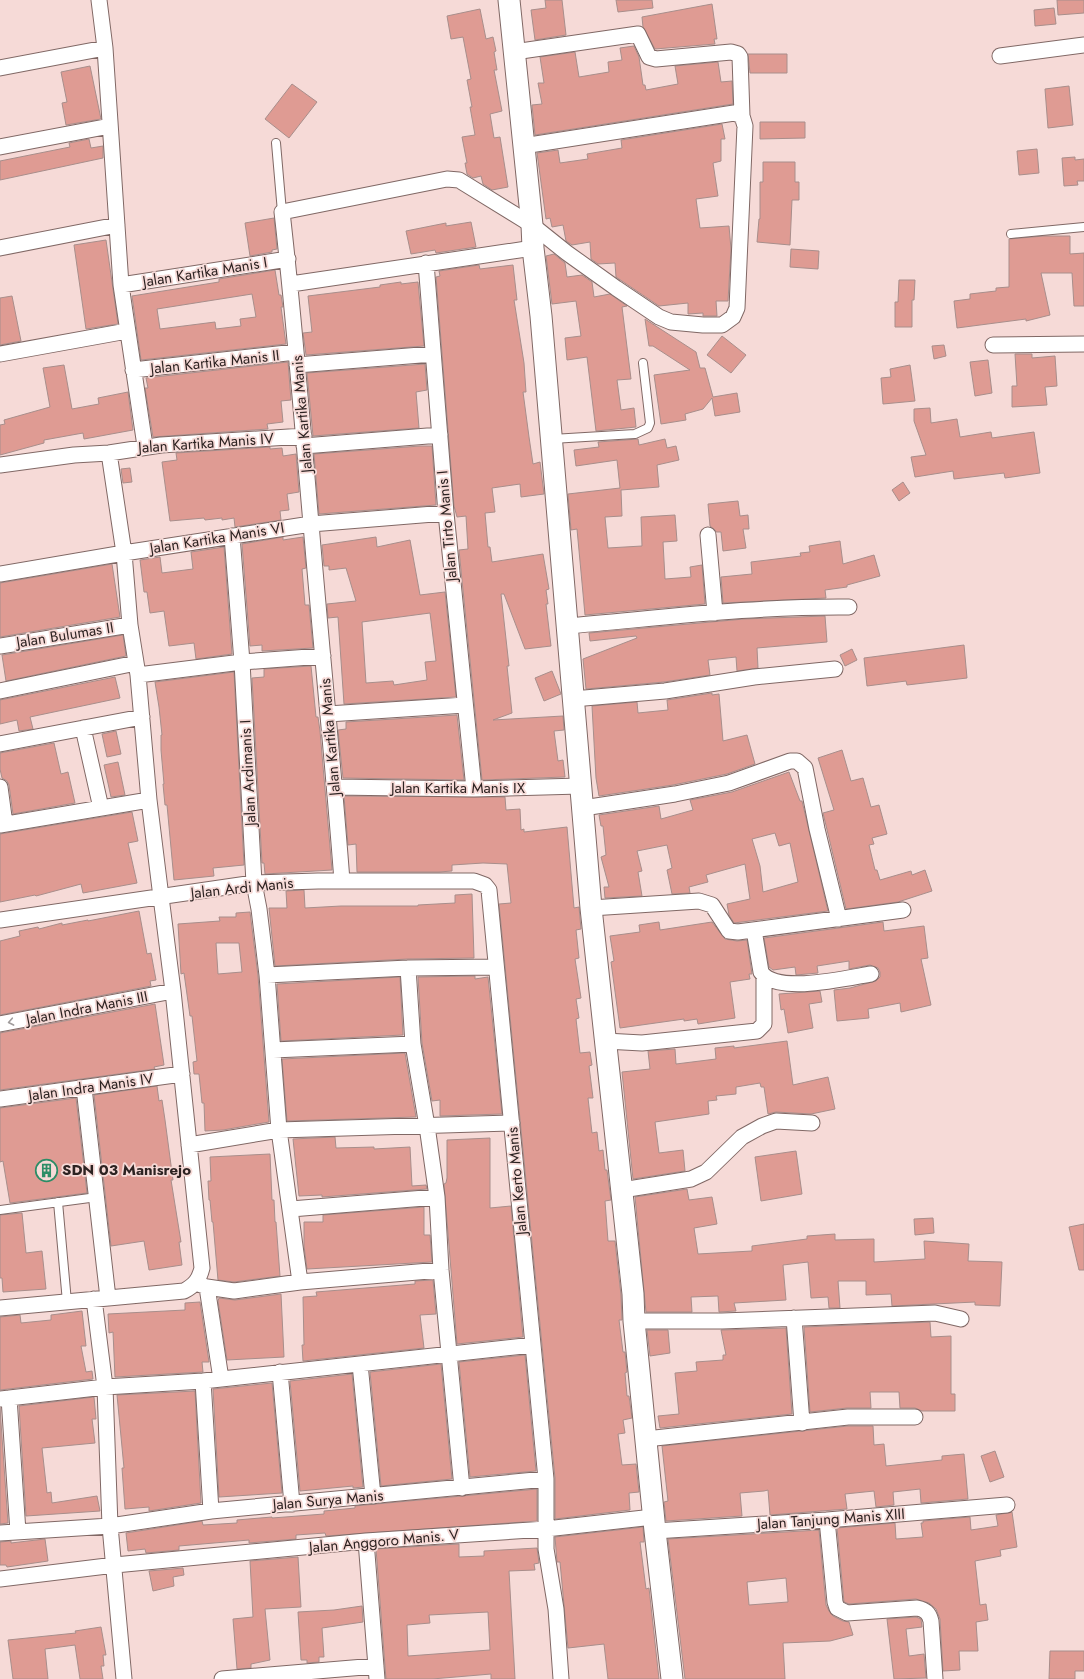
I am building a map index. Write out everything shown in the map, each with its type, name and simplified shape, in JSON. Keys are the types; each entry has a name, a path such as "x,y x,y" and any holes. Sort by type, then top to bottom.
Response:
{"main road":[{"path":"509,0 532,225 532,248 541,316 591,908 633,1294 634,1321 654,1524 672,1679"}],"street":[{"path":"99,0 105,48 121,285 145,446"},
{"path":"282,212 447,179 454,179 466,184 532,225 567,253 659,317 671,322 703,325 722,325 728,322 733,317 737,308 745,126 742,116 740,57 738,54 731,52 656,59 649,57 638,34 514,52"},
{"path":"1000,56 1084,45"},
{"path":"0,68 105,48"},
{"path":"524,146 734,113 742,116"},
{"path":"0,147 110,126"},
{"name":"Jalan Kartika Manis","path":"282,212 291,284 342,881"},
{"path":"0,248 117,226"},
{"path":"291,284 532,248"},
{"name":"Jalan Kartika Manis I","path":"121,285 288,259"},
{"name":"Jalan Tirto Manis I","path":"426,263 446,513 474,789"},
{"path":"0,354 127,331"},
{"path":"993,345 1084,344"},
{"name":"Jalan Kartika Manis II","path":"133,370 297,359 434,354"},
{"name":"Jalan Kartika Manis IV","path":"0,465 74,455 109,453 145,446 440,435"},
{"path":"109,453 124,552 130,625 137,669 142,717 149,800 174,991 202,1268 199,1279 221,1379"},
{"name":"Jalan Kartika Manis VI","path":"0,574 124,552 311,524 446,513"},
{"path":"708,535 714,613"},
{"name":"Jalan Ardimanis I","path":"232,536 242,662 254,883 259,909 267,975 279,1130 300,1282"},
{"path":"567,626 714,613 820,607 849,607"},
{"name":"Jalan Bulumas II","path":"0,646 130,625"},
{"path":"0,691 137,669 323,656"},
{"path":"573,699 665,691 754,677 835,669"},
{"path":"328,714 465,706"},
{"path":"0,744 142,717"},
{"path":"84,728 101,808"},
{"path":"583,808 675,794 729,783 790,761 797,761 804,768 806,773 839,919"},
{"name":"Jalan Kartika Manis IX","path":"335,787 474,789 580,786"},
{"path":"0,787 3,824 149,800"},
{"name":"Jalan Ardi Manis","path":"0,920 254,883 474,881 485,885"},
{"name":"Jalan Kerto Manis","path":"485,885 490,890 496,967 546,1479 546,1549 556,1609 561,1679"},
{"path":"591,908 699,901 712,905 730,931 738,932 903,910"},
{"path":"606,1041 642,1043 757,1031 764,1024 764,977 758,963 754,930"},
{"path":"267,975 408,968 496,967"},
{"path":"408,968 413,1044 427,1126 436,1197 441,1270 462,1488"},
{"path":"764,977 786,983 813,983 871,974"},
{"name":"Jalan Indra Manis III","path":"0,1024 174,991"},
{"path":"273,1050 413,1044"},
{"name":"Jalan Indra Manis IV","path":"0,1099 182,1074"},
{"path":"84,1088 97,1197 110,1526 124,1679"},
{"path":"622,1190 691,1179 706,1172 742,1137 762,1126 776,1121 812,1123"},
{"path":"189,1145 279,1130 512,1123"},
{"path":"291,1209 436,1197"},
{"path":"0,1308 184,1290 201,1285 234,1291 300,1282 441,1270"},
{"path":"634,1321 722,1321 935,1313 961,1319"},
{"path":"794,1318 802,1423"},
{"path":"18,1532 5,1399 105,1387 203,1381 449,1353 533,1346"},
{"path":"360,1364 373,1496"},
{"path":"280,1372 292,1504"},
{"path":"203,1381 211,1511"},
{"path":"646,1439 848,1417 915,1417"},
{"name":"Jalan Surya Manis","path":"0,1533 110,1526 211,1511 546,1479"},
{"name":"Jalan Tanjung Manis XIII","path":"654,1524 827,1520 1007,1505"},
{"path":"827,1520 835,1602 837,1608 847,1613 917,1608 924,1609 930,1616 931,1622 935,1679"},
{"name":"Jalan Anggoro Manis. V","path":"0,1579 114,1565 366,1542 546,1529 654,1524"},
{"path":"222,1679 377,1673 366,1542"}],"lane":[{"path":"276,143 282,212"},
{"path":"1011,234 1084,227"},
{"path":"551,439 635,434 648,428 650,423 643,364"},
{"path":"0,1210 97,1197"},
{"path":"58,1202 67,1302"}],"building":[{"path":"545,0 562,0 566,35 535,40 531,10 546,8"},
{"path":"616,0 652,0 653,8 618,12"},
{"path":"1057,0 1084,0 1084,13 1058,15"},
{"path":"712,4 717,39 714,39 715,44 655,49 643,27 642,17"},
{"path":"1054,8 1056,24 1035,26 1034,10"},
{"path":"480,9 486,39 493,37 496,51 494,52 497,70 494,70 502,111 490,114 494,138 500,137 508,187 492,190 483,184 481,176 473,178 467,174 465,163 467,163 462,137 475,135 467,80 471,79 463,37 451,39 447,16"},
{"path":"634,46 639,57 643,85 645,85 646,90 678,84 675,66 718,62 721,82 732,81 733,104 535,135 532,105 542,104 538,83 544,83 540,57 575,52 579,77 609,72 608,62 622,60 620,48"},
{"path":"748,54 787,54 787,73 750,73"},
{"path":"90,66 101,119 66,125 62,103 67,102 61,72"},
{"path":"292,84 317,102 289,138 265,119"},
{"path":"1069,86 1073,125 1048,128 1045,89"},
{"path":"760,122 805,122 805,138 760,139"},
{"path":"722,124 725,139 721,139 721,161 713,163 718,196 696,199 700,228 729,226 731,249 728,301 716,301 717,316 703,316 703,313 688,314 688,303 659,306 616,277 615,263 598,264 591,259 590,242 572,245 566,241 563,225 552,227 550,218 546,219 537,153 558,150 560,163 588,159 587,154 622,148 621,140"},
{"path":"89,139 91,148 103,146 103,158 0,180 0,161 70,147 69,143"},
{"path":"1037,149 1039,173 1019,175 1017,151"},
{"path":"1075,157 1075,160 1084,159 1084,181 1077,181 1078,185 1064,186 1062,158"},
{"path":"763,162 795,162 795,182 799,182 799,200 792,200 790,245 757,242 760,219 760,182 763,182"},
{"path":"274,218 277,249 272,250 272,252 250,256 245,223"},
{"path":"471,222 476,247 436,253 435,250 411,254 406,231 446,223 446,226"},
{"path":"1044,236 1070,236 1070,254 1084,253 1084,306 1074,306 1072,273 1041,273 1050,315 1026,321 1026,319 957,328 954,301 970,299 970,294 996,291 996,288 1009,287 1009,239"},
{"path":"106,240 118,324 86,329 74,245"},
{"path":"791,249 819,251 818,269 790,267"},
{"path":"554,254 565,263 567,277 582,275 592,282 594,297 610,294 627,306 622,307 631,379 617,380 621,410 634,408 636,427 596,431 587,357 567,360 565,338 581,336 576,301 552,304 546,256"},
{"path":"479,265 480,269 513,265 517,300 514,300 524,363 526,392 523,392 529,437 533,464 540,462 544,494 521,497 520,484 492,488 495,512 485,513 488,547 490,547 492,562 543,554 549,589 546,590 548,604 546,604 551,646 525,649 504,594 501,594 509,666 507,666 512,713 493,720 563,716 564,730 554,731 558,761 563,760 565,777 482,780 459,550 468,549 466,516 457,517 454,506 436,277 440,276 439,271"},
{"path":"275,270 279,295 281,295 283,307 281,307 286,344 141,360 132,296 219,282 219,279","holes":["252,294 256,317 240,319 241,326 216,329 215,322 160,329 157,309"]},
{"path":"899,280 915,280 914,300 912,300 912,327 895,327 895,302 898,302"},
{"path":"401,282 401,284 418,282 424,346 306,355 303,333 312,332 308,296 380,287 380,285"},
{"path":"12,296 21,341 0,345 0,298"},
{"path":"645,319 696,352 700,368 705,368 713,397 737,393 740,412 715,416 712,398 703,409 685,414 686,420 661,424 654,375 690,370 653,346 649,346"},
{"path":"722,336 746,355 731,373 707,355"},
{"path":"944,345 946,356 934,359 932,346"},
{"path":"1015,354 1032,354 1032,358 1055,356 1057,386 1045,387 1047,405 1012,407 1012,386 1017,386"},
{"path":"988,360 992,393 975,396 970,362"},
{"path":"288,362 291,400 281,401 283,422 267,424 268,429 153,437 145,388 148,388 146,378"},
{"path":"425,364 427,390 416,392 419,428 313,436 307,373"},
{"path":"64,365 72,409 99,404 98,398 128,392 133,430 84,439 83,433 44,440 44,443 0,455 0,425 5,424 4,420 50,407 43,368"},
{"path":"910,365 915,401 883,404 881,378 891,377 890,369"},
{"path":"930,408 931,423 957,419 960,437 991,432 992,438 1034,432 1040,473 1005,478 1004,473 954,479 953,471 915,477 911,457 926,455 914,421 914,409"},
{"path":"638,439 639,445 665,439 667,448 676,446 679,460 657,465 659,487 621,490 622,516 605,517 608,548 642,546 641,517 675,515 677,541 663,542 665,579 691,577 690,567 702,565 705,604 585,615 577,529 571,530 568,494 620,488 617,460 576,466 574,450 599,447 598,442"},
{"path":"432,446 436,505 319,514 314,454"},
{"path":"270,447 270,449 282,448 283,456 296,454 299,492 287,494 289,510 280,511 281,520 235,527 234,518 222,520 222,518 205,520 204,518 170,521 162,462 177,460 176,453"},
{"path":"130,468 132,482 123,483 121,469"},
{"path":"903,482 910,493 899,501 892,490"},
{"path":"738,501 740,516 748,515 749,529 743,529 746,548 723,551 721,532 716,532 710,526 708,504"},
{"path":"283,537 283,540 303,537 306,568 302,569 305,605 309,605 313,648 262,651 262,645 250,646 242,544"},
{"path":"376,537 377,547 410,540 420,595 445,592 456,697 344,704 338,617 328,618 327,604 356,601 346,568 329,570 329,566 324,566 322,545","holes":["430,613 436,661 425,662 427,680 394,685 393,681 366,683 362,622"]},
{"path":"840,541 843,564 874,555 880,576 847,585 847,587 825,590 826,598 723,603 721,577 752,574 751,562 801,556 800,553 810,552 809,546"},
{"path":"224,547 232,654 196,659 194,643 169,646 164,611 150,613 147,592 144,592 140,560 160,557 162,573 193,569 191,552"},
{"path":"112,564 120,617 0,637 0,583"},
{"path":"825,616 827,642 757,648 758,668 737,671 736,657 708,660 710,675 664,682 586,689 583,659 637,638 636,636 590,641 589,633 744,619"},
{"path":"123,635 126,656 6,681 2,655"},
{"path":"964,645 967,678 907,685 906,681 867,686 864,658"},
{"path":"852,649 857,660 845,666 840,655"},
{"path":"311,666 316,717 318,717 320,731 332,870 265,874 264,863 262,863 252,678 264,677 264,669"},
{"path":"552,671 561,694 544,701 535,678"},
{"path":"234,672 244,865 213,868 214,876 174,880 167,805 165,805 163,784 161,750 162,735 155,682"},
{"path":"115,677 120,698 30,717 33,729 19,731 17,720 0,724 0,700"},
{"path":"712,693 712,695 719,694 723,741 747,735 755,764 727,774 673,785 599,796 596,778 592,706 637,702 638,713 668,710 667,700"},
{"path":"457,715 464,780 343,778 338,730 346,729 346,722"},
{"path":"116,731 121,754 107,757 102,734"},
{"path":"54,743 61,774 68,772 75,803 13,814 9,785 7,781 2,778 0,769 0,753"},
{"path":"842,750 851,781 863,778 871,807 879,805 887,834 872,838 874,844 869,845 875,870 877,870 880,880 911,871 912,875 925,870 932,891 898,902 846,909 823,813 834,810 818,758"},
{"path":"118,762 125,795 111,797 104,765"},
{"path":"789,772 800,801 802,801 828,911 734,923 729,915 727,904 750,899 745,864 706,875 708,882 689,887 690,893 672,894 667,870 672,868 667,845 637,851 642,871 638,872 642,896 605,898 604,887 609,887 601,857 606,855 603,826 601,826 599,815 659,806 661,819 693,810 690,800 732,792","holes":["775,833 779,846 790,843 798,882 763,892 760,866 752,839"]},
{"path":"344,796 505,797 506,810 520,809 521,830 524,829 524,832 567,827 574,908 579,907 581,929 576,930 579,958 575,959 581,998 576,999 579,1018 576,1019 580,1053 590,1052 592,1065 589,1066 593,1098 588,1098 592,1133 597,1132 599,1151 603,1150 605,1170 607,1170 611,1200 605,1201 608,1241 615,1241 621,1295 622,1320 619,1320 623,1352 625,1352 627,1396 629,1396 632,1418 623,1420 625,1433 618,1434 622,1465 636,1464 639,1492 629,1493 630,1510 555,1519 555,1478 499,904 511,903 507,864 483,863 452,865 452,871 439,872 357,872 356,844 348,845"},
{"path":"132,812 138,841 128,843 137,883 83,893 81,884 36,896 0,902 0,834"},
{"path":"304,890 305,908 341,906 418,906 455,903 455,895 472,894 474,958 408,959 275,966 269,908 287,908 286,891"},
{"path":"139,911 147,954 151,953 156,980 150,981 151,986 0,1015 0,941 20,936 19,931 38,927 39,929 62,923 62,925 88,921"},
{"path":"250,912 258,976 269,1122 223,1130 205,1131 204,1103 202,1103 199,1074 194,1074 193,1062 197,1061 192,1016 190,1016 184,973 181,974 178,924 220,921 219,917 236,917 236,913","holes":["216,943 239,943 242,972 218,974"]},
{"path":"659,922 660,930 712,922 725,939 737,941 747,940 752,974 749,974 750,979 730,982 735,1018 698,1024 697,1019 684,1021 684,1019 620,1028 611,962 614,961 610,936 640,932 639,925"},
{"path":"883,922 884,931 924,926 928,958 921,959 931,1005 901,1012 900,1003 868,1009 869,1018 837,1021 834,990 850,988 876,981 880,977 878,968 870,965 849,969 849,961 817,966 818,973 796,975 795,967 773,970 769,967 764,938"},
{"path":"475,976 475,979 488,977 502,1114 440,1116 440,1100 432,1101 422,1043 418,977"},
{"path":"400,977 403,1035 281,1041 277,984"},
{"path":"820,991 822,1002 809,1004 813,1028 788,1033 784,1009 781,1010 779,994"},
{"path":"155,1004 164,1065 154,1067 155,1069 0,1090 0,1033"},
{"path":"787,1041 793,1085 828,1077 835,1109 811,1114 776,1112 768,1114 764,1087 761,1087 760,1083 736,1087 736,1094 716,1096 717,1100 708,1101 709,1114 655,1122 659,1153 683,1150 685,1171 633,1179 622,1072 650,1069 648,1051 675,1049 676,1064 716,1059 715,1048 734,1046 734,1048"},
{"path":"405,1053 416,1117 287,1121 282,1059"},
{"path":"157,1086 159,1101 162,1100 165,1120 173,1180 171,1180 181,1242 179,1242 182,1265 149,1270 144,1241 111,1246 94,1095"},
{"name":"SDN 03 Manisrejo","path":"76,1098 87,1193 10,1203 3,1161 0,1162 0,1108"},
{"path":"335,1137 336,1148 374,1147 374,1149 410,1147 412,1186 426,1185 427,1189 322,1197 322,1195 299,1196 293,1139"},
{"path":"490,1138 490,1208 511,1206 523,1337 457,1344 444,1184 446,1183 447,1178 447,1140"},
{"path":"796,1151 802,1194 761,1201 755,1157"},
{"path":"270,1154 272,1200 274,1200 280,1276 234,1282 218,1280 213,1222 209,1200 208,1181 211,1181 210,1157"},
{"path":"687,1189 689,1200 712,1197 717,1224 694,1228 698,1254 752,1251 752,1246 807,1239 807,1236 835,1234 835,1240 874,1239 874,1262 925,1259 924,1241 969,1244 968,1261 1002,1262 1000,1306 975,1305 975,1302 892,1306 891,1294 866,1295 866,1281 838,1281 840,1308 829,1308 828,1297 811,1298 808,1262 783,1265 786,1300 734,1303 736,1311 719,1312 718,1296 691,1297 692,1312 646,1312 635,1197"},
{"path":"424,1207 424,1235 430,1235 432,1262 307,1269 304,1246 304,1222 323,1222 323,1215"},
{"path":"22,1213 26,1253 42,1251 46,1289 3,1292 2,1278 0,1278 0,1215"},
{"path":"933,1218 934,1233 915,1235 914,1219"},
{"path":"1084,1224 1084,1270 1079,1270 1069,1227"},
{"path":"433,1280 436,1314 420,1315 424,1348 303,1361 303,1297 317,1296 316,1292 415,1284 415,1281"},
{"path":"281,1294 284,1357 227,1360 218,1301 219,1298 235,1300"},
{"path":"200,1302 209,1362 202,1362 203,1372 115,1377 113,1332 109,1333 108,1314 185,1310 185,1303"},
{"path":"82,1311 86,1346 81,1346 86,1372 92,1371 93,1379 0,1390 0,1317 20,1315 21,1323 51,1320 51,1315"},
{"path":"930,1322 931,1337 951,1336 951,1394 955,1394 955,1411 922,1411 915,1408 900,1408 899,1392 870,1392 871,1408 847,1408 810,1412 804,1327"},
{"path":"786,1328 792,1414 660,1428 658,1416 679,1414 675,1373 697,1371 696,1362 723,1360 723,1355 726,1355 721,1330"},
{"path":"647,1330 668,1330 670,1353 650,1356"},
{"path":"525,1355 536,1471 470,1477 459,1362"},
{"path":"441,1364 452,1479 381,1486 370,1372"},
{"path":"352,1374 363,1487 353,1488 353,1486 300,1491 290,1381"},
{"path":"272,1383 282,1493 219,1497 213,1389"},
{"path":"195,1391 201,1503 149,1511 149,1507 125,1509 122,1468 124,1468 117,1395"},
{"path":"94,1397 96,1419 92,1419 95,1443 42,1448 47,1493 51,1492 52,1503 97,1496 100,1511 26,1516 19,1406"},
{"path":"0,1408 8,1523 0,1524"},
{"path":"848,1426 873,1426 874,1445 884,1444 886,1466 942,1460 942,1456 964,1454 968,1499 921,1503 920,1489 893,1492 894,1505 876,1507 874,1491 845,1494 847,1509 770,1515 768,1490 740,1493 742,1516 666,1521 664,1502 668,1501 662,1446"},
{"path":"995,1451 1004,1477 990,1482 981,1456"},
{"path":"537,1489 537,1521 326,1536 325,1533 296,1535 296,1539 249,1543 249,1540 179,1546 179,1550 146,1553 145,1549 128,1551 126,1533 202,1521 203,1525 237,1523 237,1520 324,1514 324,1511 355,1508 355,1506"},
{"path":"1012,1512 1017,1547 1000,1550 1001,1556 975,1561 980,1605 986,1604 988,1620 976,1622 978,1651 959,1651 960,1670 943,1671 940,1619 936,1609 929,1603 916,1599 849,1604 844,1602 837,1528 895,1523 896,1539 923,1537 921,1523 923,1523 923,1521 970,1517 971,1530 998,1526 996,1515"},
{"path":"643,1527 644,1542 640,1542 646,1589 649,1588 659,1679 608,1679 604,1644 568,1648 560,1562 557,1562 555,1537"},
{"path":"819,1530 826,1605 833,1616 849,1622 853,1635 830,1641 783,1643 785,1679 685,1679 668,1539","holes":["786,1578 788,1602 749,1605 747,1582"]},
{"path":"45,1539 48,1561 7,1567 6,1565 0,1565 0,1542 11,1541 11,1543"},
{"path":"459,1544 459,1557 484,1556 484,1551 537,1548 539,1563 534,1564 535,1570 509,1571 515,1679 491,1679 491,1674 432,1679 386,1679 376,1549","holes":["488,1612 490,1650 408,1656 407,1625 430,1623 429,1615"]},
{"path":"298,1557 301,1607 265,1609 270,1660 251,1664 251,1668 237,1669 233,1619 253,1617 250,1561"},
{"path":"183,1568 184,1575 173,1577 174,1586 153,1591 149,1571"},
{"path":"362,1606 363,1622 322,1628 324,1657 319,1657 319,1662 307,1663 307,1660 301,1660 298,1612 334,1610"},
{"path":"916,1617 921,1619 922,1627 906,1629 909,1656 924,1654 926,1678 894,1679 887,1619"},
{"path":"101,1627 106,1655 103,1655 104,1666 101,1666 103,1679 80,1679 75,1645 45,1649 48,1679 13,1679 8,1640 76,1633 75,1631"},
{"path":"1050,1651 1084,1651 1084,1671 1075,1671 1075,1679 1049,1679"}],"place":[{"name":"SDN 03 Manisrejo","path":"46,1170"}]}
